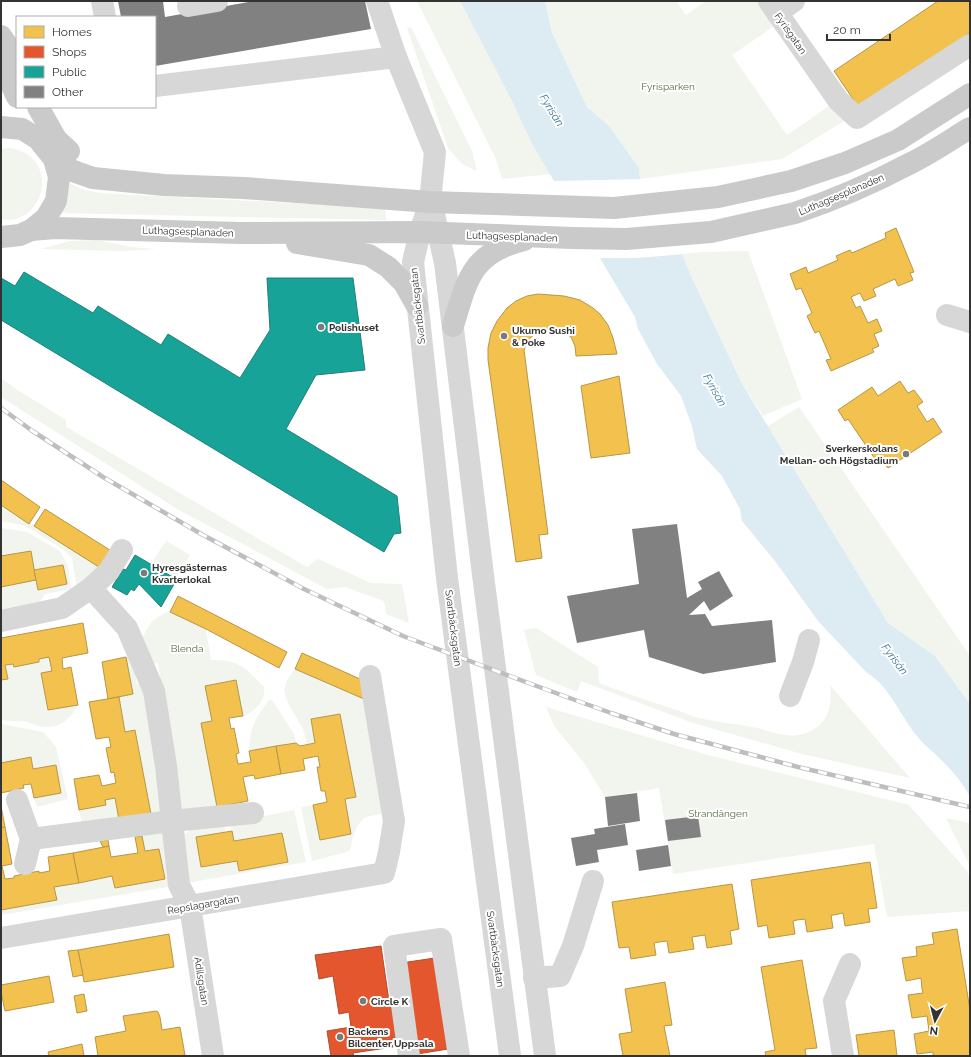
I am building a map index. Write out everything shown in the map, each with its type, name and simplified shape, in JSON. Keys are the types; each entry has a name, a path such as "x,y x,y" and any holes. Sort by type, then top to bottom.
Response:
{"main road":[{"path":"1,36 13,53 6,71 16,95"},
{"path":"22,108 38,139 54,159 73,171 93,178 164,185 244,188 430,202 614,208 718,197 783,183 845,163 898,140 970,94"},
{"path":"39,108 56,139 76,158 110,174 164,185"},
{"path":"1,127 22,130 38,139"},
{"name":"Luthagsesplanaden","path":"31,230 63,228 241,233 429,233 626,239 718,231 808,209 909,164 970,128"},
{"path":"1,237 20,235 31,230 46,218 56,201 59,177 54,159"},
{"path":"241,233 369,255 388,267 404,283 418,306"},
{"path":"453,326 466,284 473,271 488,255 511,243 537,237"}],"street":[{"path":"102,1 105,16"},
{"path":"188,6 217,1"},
{"name":"Svartbäcksgatan","path":"377,1 396,57 435,152 430,202 429,233 413,262 447,578 505,1055"},
{"name":"Fyrisgatan","path":"780,5 814,65 838,100 857,118 970,45"},
{"path":"156,86 396,57"},
{"name":"Svartbäcksgatan","path":"429,233 445,263 545,1056"},
{"path":"947,315 970,322"},
{"path":"1,621 62,608 91,588 109,571 122,550"},
{"name":"Adilsgatan","path":"91,588 127,628 154,691 166,766 179,885 190,906 213,1056"},
{"path":"790,696 803,662 809,640"},
{"name":"Repslagargatan","path":"1,938 384,873 394,821 370,676"},
{"path":"16,800 31,839 25,864"},
{"path":"31,839 253,813"},
{"path":"534,978 560,976 573,946 593,881"},
{"path":"409,1056 394,946 441,939 459,1056"},
{"path":"842,1056 834,1001 850,964"}],"green space":[{"path":"417,1 460,1 511,99 532,144 551,174 502,179 496,159"},
{"name":"Fyrisparken","path":"545,1 676,1 686,15 706,1 768,1 783,20 732,55 787,135 838,100 849,118 782,159 640,179 639,168 609,126 587,107 552,33"},
{"path":"411,27 472,151 477,171 462,164 448,148 407,28"},
{"path":"10,148 19,150 32,158 39,168 42,179 41,190 38,200 32,209 23,216 13,219 1,219 1,149"},
{"path":"67,182 81,189 100,193 385,208 386,220 60,213"},
{"path":"97,240 131,247 157,249 122,251 41,249 70,241"},
{"path":"748,251 802,399 763,416 741,382 682,254"},
{"path":"1,378 66,420 66,427 307,567 318,559 371,583 402,584 409,623 386,614 384,601 345,587 327,589 179,510 1,397"},
{"path":"799,407 970,656 970,704 935,656 888,623 768,426"},
{"path":"1,505 102,569 77,588 72,558 64,550 26,526 1,521"},
{"path":"1,528 27,532 60,551 68,566 71,589 45,594 38,605 1,612 1,587 36,580 38,590 67,584 63,565 34,570 1,556"},
{"path":"166,541 190,555 176,579 151,564"},
{"name":"Blenda","path":"166,612 170,612 206,629 211,660 221,660 242,666 264,687 262,701 255,709 243,716 236,680 205,686 212,721 201,724 217,807 181,813 158,663 149,664 142,638 151,622"},
{"path":"536,628 598,667 599,683 700,718 757,728 788,736 799,735 816,728 826,717 830,703 830,685 910,778 802,754 693,723 581,681 577,692 536,675 524,630"},
{"path":"132,655 137,684 147,683 168,810 151,814 136,731 125,732 119,697 133,694 126,657"},
{"path":"49,657 52,671 41,673 48,710 78,705 75,711 67,720 51,727 38,726 23,721 1,720 1,680 8,679 5,665 13,664 14,667 39,662 39,659"},
{"path":"295,669 364,699 387,813 374,815 363,819 357,827 350,851 312,861 301,807 313,805 320,840 351,834 345,799 356,796 340,714 311,719 315,743 307,744 303,729 288,703 284,690 287,680"},
{"path":"269,700 272,700 294,734 296,743 249,751 252,729"},
{"name":"Strandängen","path":"546,707 708,755 909,805 967,871 970,877 970,911 887,917 874,844 673,874 659,788 605,797 585,764 554,726"},
{"path":"1,724 43,732 56,747 68,799 37,807 34,798 61,793 56,765 33,769 31,757 1,763"},
{"path":"115,798 119,820 83,827 79,810 106,805 105,800"},
{"path":"294,810 306,862 187,883 181,838 191,829 224,824 225,832 196,838 201,867 237,861 240,871 288,862 282,833 234,841 230,823"},
{"path":"946,818 970,823 970,866"},
{"path":"163,832 173,886 1,915 1,910 56,900 54,887 112,876 115,888 164,879 159,849 145,851 142,836"}],"water":[{"name":"Fyrisån","path":"460,1 545,1 552,33 587,107 609,126 639,168 640,179 682,254 741,382 888,623 935,656 970,704 970,797 954,774 912,730 889,694 818,621 775,561 742,521 740,509 722,476 697,449 692,426 681,396 657,364 638,329 635,317 532,144 511,99"}],"pier":[{"path":"642,179 684,254 637,258 598,258 553,181"}],"building: Homes":[{"path":"938,1 970,1 970,33 859,108 834,71"},
{"path":"896,228 914,272 910,273 913,280 898,286 895,279 873,289 876,296 864,301 860,293 851,297 856,308 860,306 868,323 877,319 882,331 874,334 879,346 872,349 874,352 831,371 826,360 831,359 819,331 815,333 807,316 812,313 801,288 796,290 790,274 806,267 808,273 838,260 836,256 850,250 852,253 886,238 885,233"},
{"path":"538,294 564,296 580,300 593,308 600,314 608,325 617,354 576,356 575,346 571,337 565,333 550,329 538,332 527,342 524,350 548,534 539,535 542,558 516,562 488,360 488,348 491,333 497,321 507,308 516,301 527,296"},
{"path":"619,376 630,453 591,458 581,386"},
{"path":"900,381 908,393 914,390 923,402 917,406 927,422 933,418 942,432 888,468 881,459 877,462 848,419 845,421 838,410 872,387 878,396"},
{"path":"1,480 40,507 29,524 1,505"},
{"path":"45,509 113,552 102,569 34,526"},
{"path":"31,551 36,580 1,587 1,556"},
{"path":"63,565 67,584 38,590 34,570"},
{"path":"178,596 287,652 279,668 206,629 170,612"},
{"path":"83,623 88,653 62,658 63,669 71,667 78,705 48,710 41,673 52,671 49,657 39,659 39,662 14,667 13,664 5,665 8,679 1,680 1,638"},
{"path":"302,653 369,683 364,699 295,669"},
{"path":"126,657 133,694 108,699 102,662"},
{"path":"236,680 243,716 229,718 231,729 234,728 239,753 236,754 238,764 251,762 249,751 276,746 281,774 255,779 254,775 243,777 248,801 217,807 201,723 212,721 205,686"},
{"path":"119,697 125,732 135,730 151,814 119,820 115,798 105,800 106,805 79,810 74,779 99,775 102,786 116,783 114,772 111,773 106,748 111,747 109,737 96,739 89,702"},
{"path":"340,714 356,797 345,799 351,834 320,840 313,805 327,802 325,791 321,791 317,767 320,767 318,756 303,759 305,770 281,774 276,746 296,743 300,746 315,743 311,719"},
{"path":"31,757 33,769 56,765 61,793 34,798 31,784 23,785 24,788 1,793 1,763"},
{"path":"1,806 5,827 1,828"},
{"path":"5,827 12,864 2,866 5,879 39,871 39,873 50,871 48,857 73,853 79,883 54,887 57,900 1,910 1,828"},
{"path":"232,831 234,841 282,833 288,862 239,871 237,861 201,867 196,837"},
{"path":"142,836 145,851 159,849 165,879 115,888 112,876 79,883 73,853 109,846 111,857 138,853 135,837"},
{"path":"108,840 109,846 103,847 100,841"},
{"path":"870,862 877,908 868,909 870,922 845,926 843,913 831,915 833,928 807,932 805,919 797,920 793,921 795,934 769,938 767,925 758,927 751,880"},
{"path":"732,884 739,929 730,931 732,944 707,948 705,935 692,937 694,949 669,953 667,941 659,942 654,943 656,955 631,959 629,947 619,948 612,902"},
{"path":"957,929 970,1010 970,1056 933,1056 933,1052 917,1054 914,1034 929,1031 927,1016 912,1018 908,995 923,993 921,978 906,981 902,958 917,956 916,947 934,944 932,933"},
{"path":"169,934 174,967 84,982 78,950"},
{"path":"78,950 83,975 73,977 68,951"},
{"path":"802,960 817,1048 805,1049 806,1056 766,1056 765,1052 775,1050 761,967"},
{"path":"49,976 54,1002 5,1011 1,985"},
{"path":"665,982 672,1025 664,1026 670,1056 623,1056 619,1034 632,1032 625,989"},
{"path":"84,994 87,1011 77,1013 74,996"},
{"path":"156,1011 160,1017 162,1030 180,1027 185,1055 98,1056 95,1037 126,1031 123,1016"},
{"path":"894,1030 897,1056 859,1056 856,1035"},
{"path":"82,1044 84,1056 49,1056 48,1052"}],"building: Shops":[{"name":"Circle K","path":"381,946 390,1008 407,1005 401,963 435,958 448,1049 417,1054 415,1035 392,1038 393,1047 353,1053 354,1056 331,1056 327,1031 351,1027 349,1012 339,1014 333,976 319,979 315,955"}],"building: Public":[{"name":"Polishuset","path":"24,272 93,313 98,306 161,345 168,334 240,378 270,330 267,278 353,278 365,370 316,375 286,429 397,496 401,533 394,534 384,552 1,320 1,278 15,286"},
{"path":"135,555 176,579 161,607 139,584 134,591 131,589 127,595 112,587 123,569 126,570"}],"building: Other":[{"path":"118,1 163,1 165,17 254,1 365,1 371,29 156,66 156,16 121,16"},
{"path":"677,524 687,598 702,589 698,582 719,571 733,596 710,611 704,601 689,615 705,614 712,626 772,620 776,662 703,674 649,657 644,630 577,643 567,596 639,584 632,529"},
{"path":"637,793 640,821 608,826 605,797"},
{"path":"698,816 701,837 668,841 665,820"},
{"path":"625,824 628,845 597,850 599,862 576,866 571,838 595,834 594,829"},
{"path":"668,845 671,866 639,871 636,850"}],"railway":[{"path":"1,408 31,430 103,477 203,535 304,589 403,636 611,713 674,734 798,767 970,807"}],"place":[{"name":"Polishuset","path":"321,327"},
{"name":"Ukumo Sushi & Poke","path":"504,336"},
{"name":"Sverkerskolans Mellan- och Högstadium","path":"906,454"},
{"name":"Hyresgästernas Kvarterlokal","path":"144,573"},
{"name":"Circle K","path":"363,1001"},
{"name":"Backens Bilcenter Uppsala","path":"340,1037"}]}
